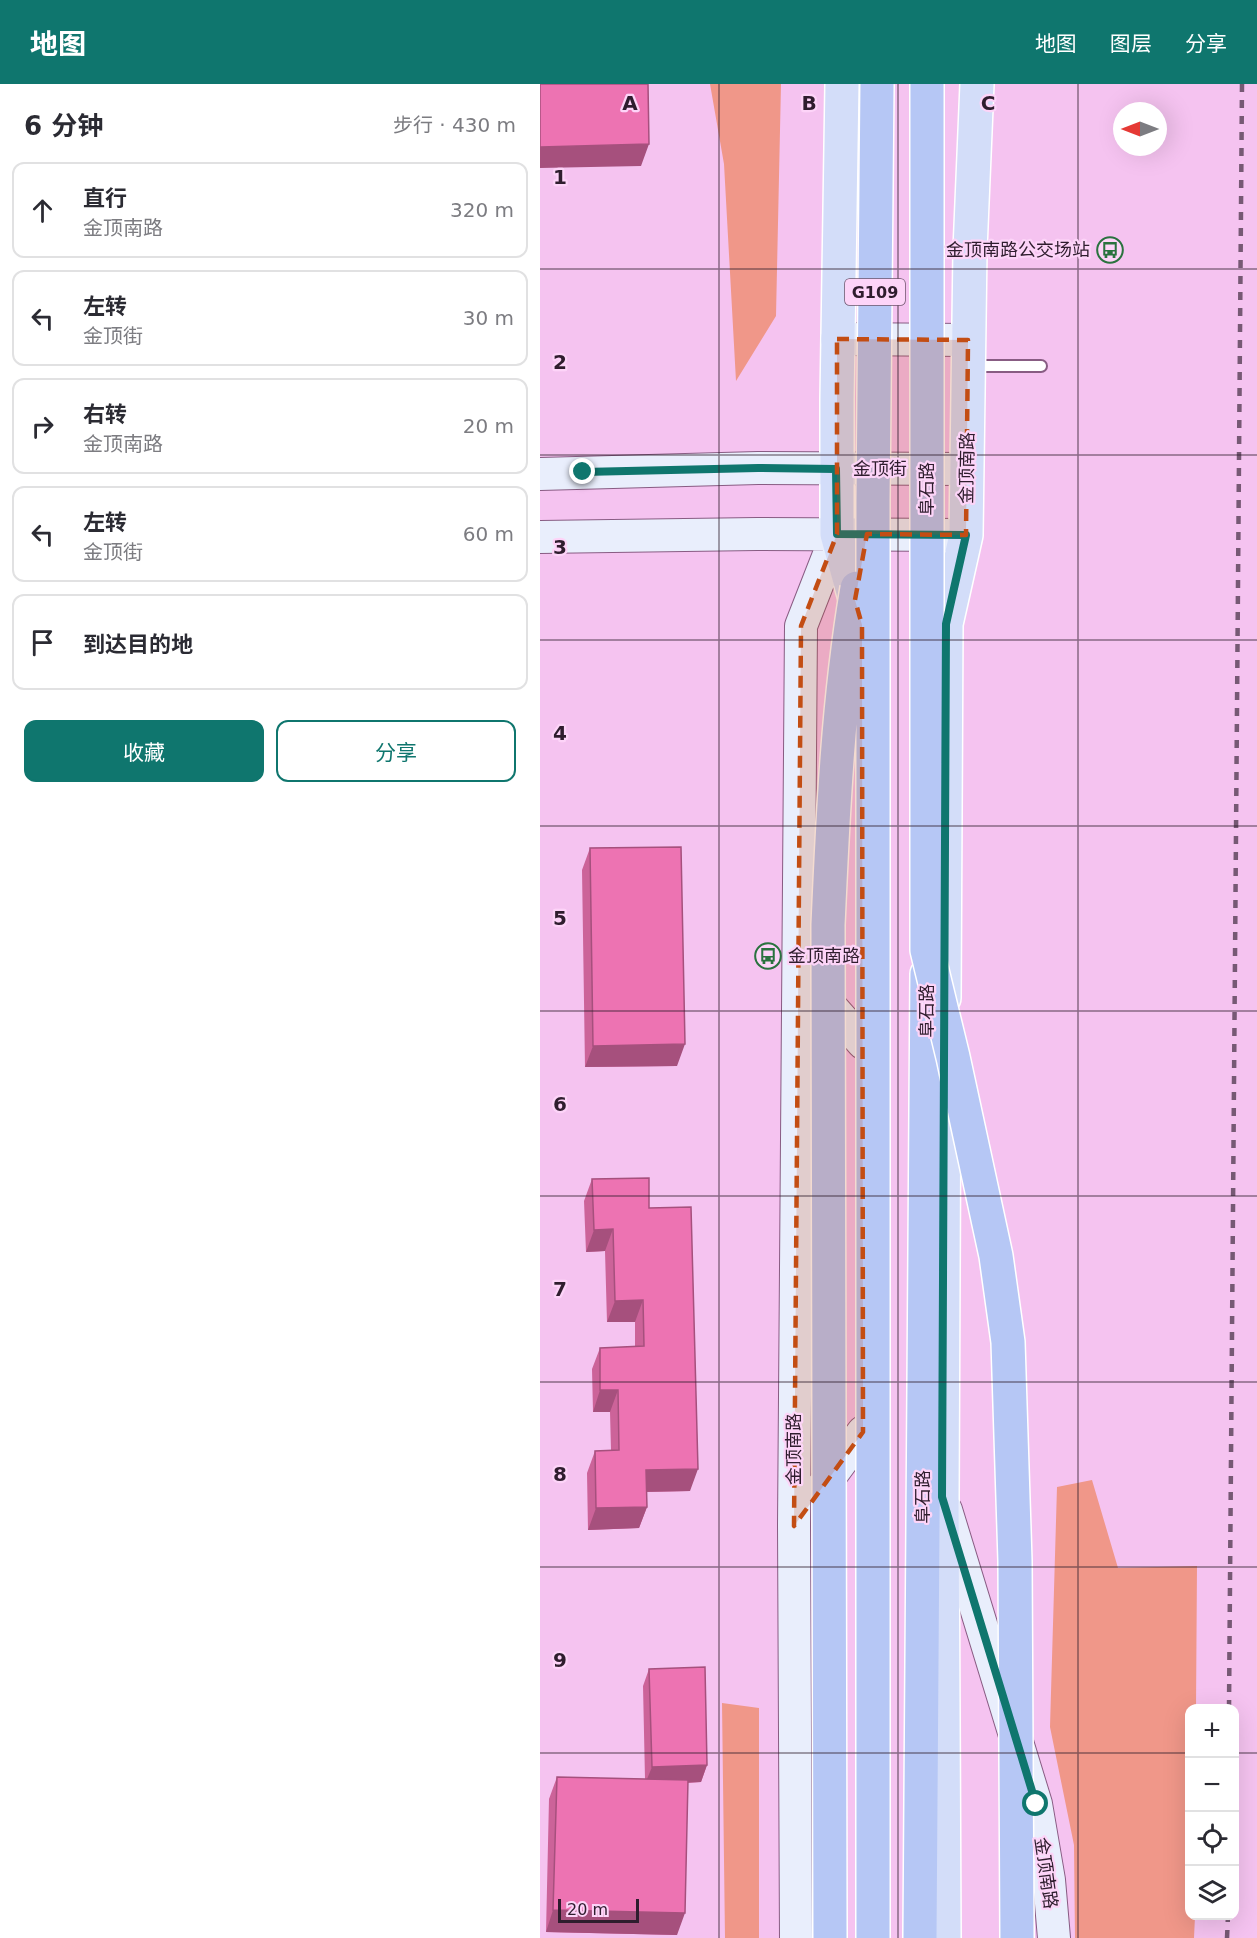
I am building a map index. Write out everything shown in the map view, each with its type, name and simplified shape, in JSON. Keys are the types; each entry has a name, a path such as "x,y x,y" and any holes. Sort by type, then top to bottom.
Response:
{"highway":[{"name":"G109","path":"873,501 877,84"},
{"name":"阜石路","path":"920,1938 927,951 927,84"},
{"path":"830,1938 828,926 834,775 847,646 873,501"},
{"path":"873,501 873,1938"},
{"path":"927,951 953,1057 993,1245 1008,1342 1015,1561 1017,1938"}],"main road":[{"name":"金顶南路","path":"842,84 837,339 837,534 862,625 864,1938"},
{"name":"金顶南路","path":"944,1938 942,1497 946,624 966,535 977,84"}],"street":[{"path":"837,339 969,353"},
{"name":"金顶街","path":"540,474 747,468 967,469"},
{"name":"金顶南路","path":"796,1938 794,1526 801,626 837,534"},
{"path":"540,537 966,535"},
{"path":"799,970 863,1043"},
{"path":"794,1526 863,1432"},
{"name":"金顶南路","path":"942,1497 1036,1804 1049,1880 1054,1938"}],"lane":[{"path":"969,353 1041,366"}],"highlighted area":[{"path":"837,339 968,340 966,535 867,534 855,600 862,625 863,1432 794,1526 801,626 837,534"}],"shaded area":[{"path":"710,84 781,84 776,316 736,381 724,164"},
{"path":"1092,1480 1118,1568 1197,1566 1196,1704 1185,1704 1185,1920 1195,1920 1194,1938 1075,1938 1074,1845 1050,1727 1057,1487"},
{"path":"722,1703 759,1708 759,1938 725,1938"}],"building":[{"path":"540,84 648,84 649,144 540,147"},
{"path":"681,847 685,1044 593,1046 590,848"},
{"path":"649,1178 649,1208 691,1207 698,1469 646,1470 647,1507 596,1508 595,1451 619,1450 618,1390 600,1390 600,1348 644,1346 643,1300 615,1301 613,1229 594,1230 592,1179"},
{"path":"705,1667 707,1765 652,1767 649,1669"},
{"path":"557,1777 688,1780 685,1913 553,1910"}],"railway":[{"path":"1229,1704 1242,84"},
{"path":"1227,1938 1228,1920"}],"place":[{"name":"金顶南路公交场站","path":"1110,250"},
{"name":"金顶南路","path":"768,956"}],"route":[{"path":"583,472 758,468 836,469 837,534 966,535 946,624 942,1497 1036,1804"}]}
